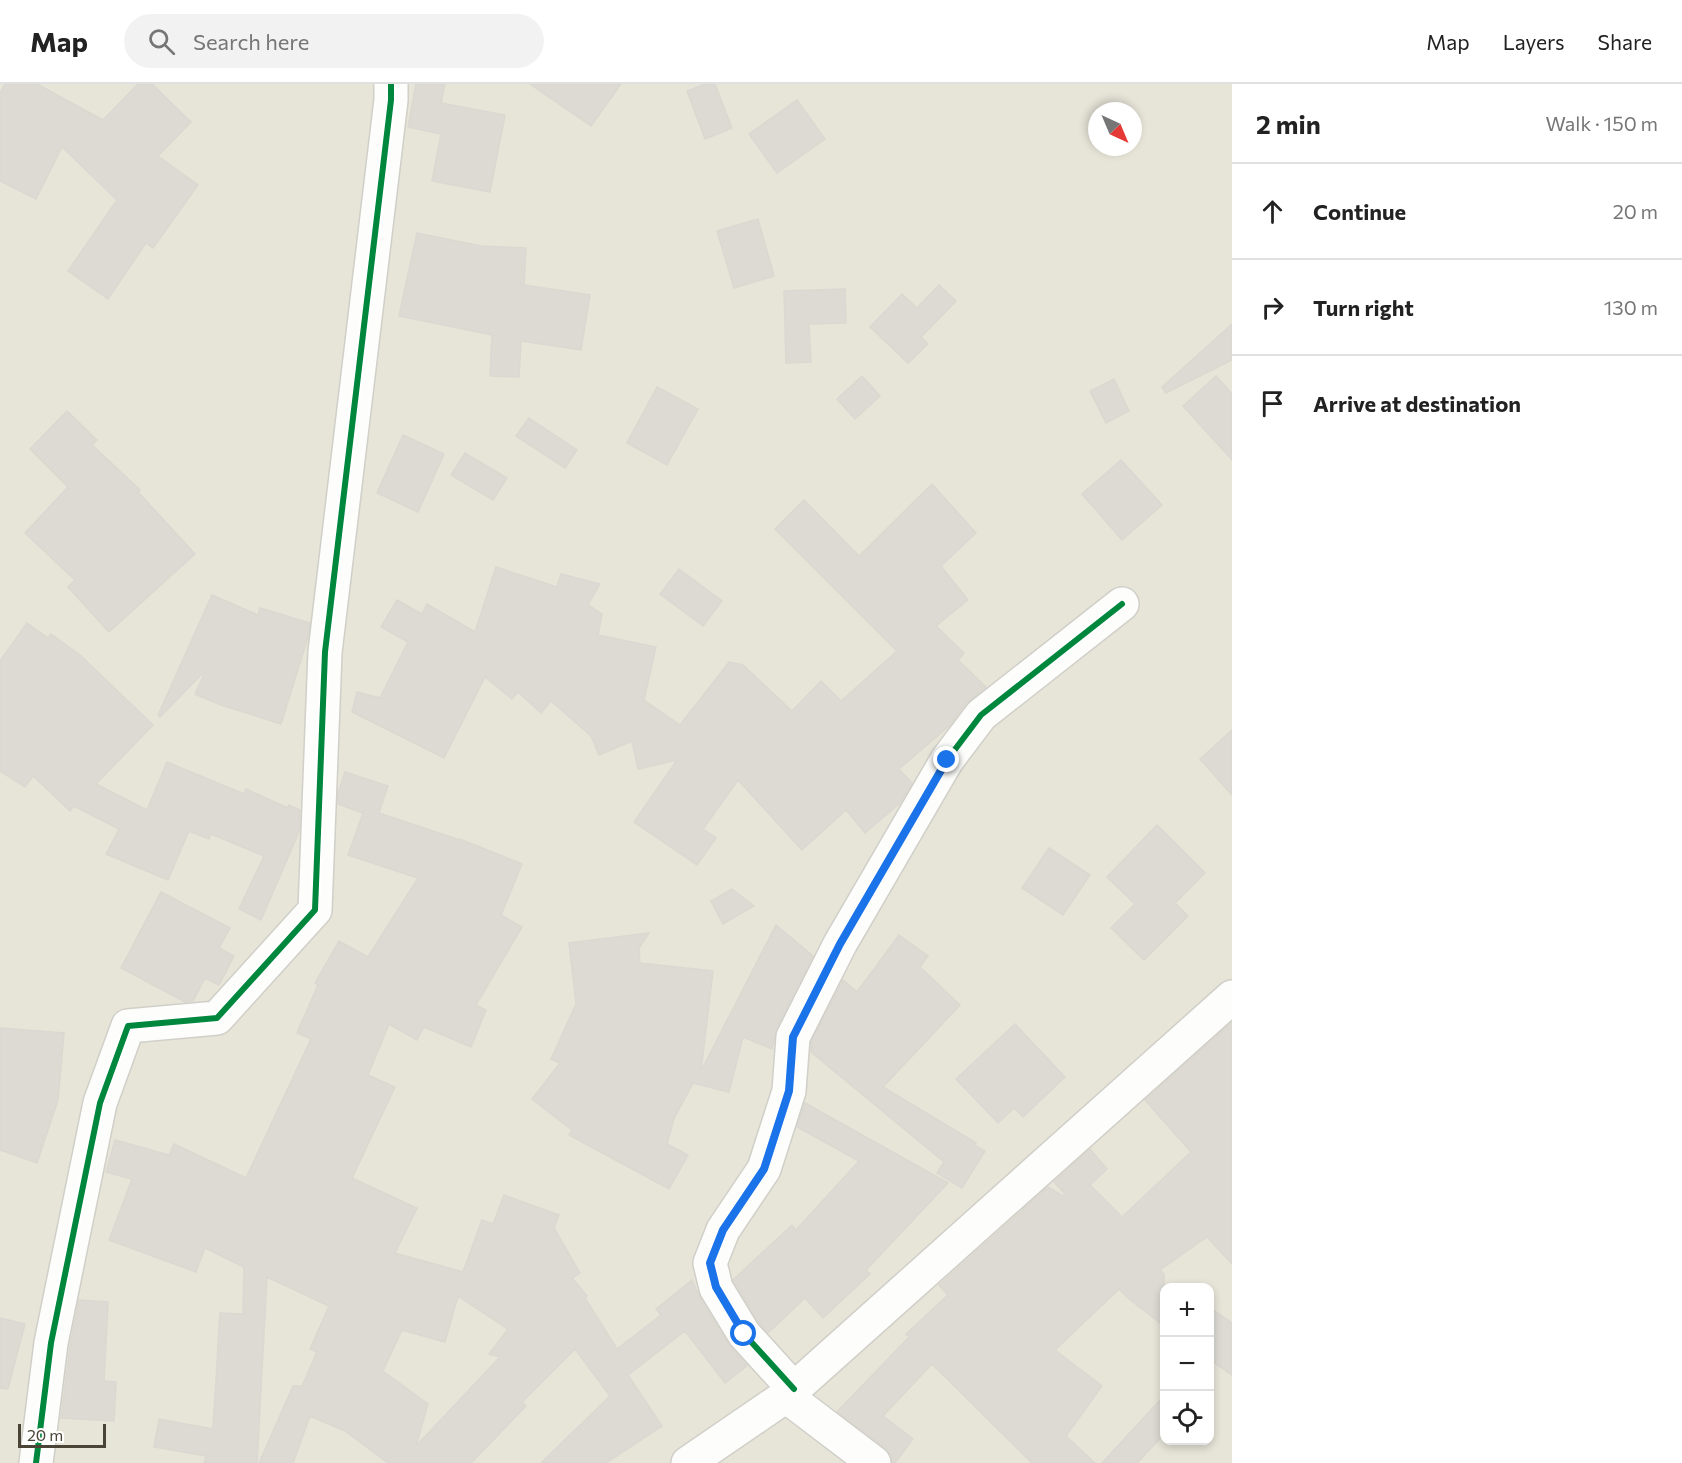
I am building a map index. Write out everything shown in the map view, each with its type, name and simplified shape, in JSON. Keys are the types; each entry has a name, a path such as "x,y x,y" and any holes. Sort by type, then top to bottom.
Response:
{"street":[{"path":"36,1463 51,1343 97,1114 128,1026 217,1018 315,910 325,652 391,84"},
{"path":"874,1463 790,1393 744,1334 716,1287 710,1263 723,1230 764,1169 789,1091 793,1037 840,944 947,760 981,715 1122,604"},
{"path":"688,1463 790,1393 1232,997"}],"shaded area":[{"path":"0,84 1232,84 1232,1463 0,1463"}],"building":[{"path":"5,84 37,84 103,120 138,84 152,84 191,122 158,156 198,185 153,248 146,243 108,299 68,271 117,200 62,147 36,199 0,181 0,93"},
{"path":"416,84 445,84 441,103 505,115 490,192 432,181 441,134 408,127"},
{"path":"530,84 621,84 591,126"},
{"path":"705,84 715,84 732,128 705,139 687,91"},
{"path":"797,100 825,139 777,173 749,134"},
{"path":"758,219 774,276 734,288 717,231"},
{"path":"417,233 481,246 526,248 524,285 590,295 581,350 521,341 519,377 490,376 492,335 399,316"},
{"path":"939,285 956,301 921,337 928,344 908,363 870,327 902,294 917,308"},
{"path":"845,289 846,323 809,324 811,362 786,363 784,291"},
{"path":"1232,324 1232,360 1166,393 1162,387"},
{"path":"862,376 880,396 855,419 837,399"},
{"path":"1216,376 1232,394 1232,460 1183,406"},
{"path":"1114,379 1129,411 1106,423 1090,391"},
{"path":"657,387 698,409 667,465 627,443"},
{"path":"67,411 97,440 92,445 140,490 138,492 195,554 109,632 68,587 75,580 25,533 68,487 30,449"},
{"path":"529,418 577,450 565,468 516,436"},
{"path":"403,435 444,454 418,512 377,493"},
{"path":"465,453 507,478 493,500 451,475"},
{"path":"1121,460 1162,505 1122,540 1082,494"},
{"path":"932,484 976,533 941,566 968,600 936,626 964,653 958,660 986,687 966,703 949,726 899,769 912,783 900,803 865,833 846,810 802,850 738,780 703,829 716,838 697,865 634,822 677,760 638,769 632,741 599,755 591,736 551,701 541,713 518,692 512,699 485,677 444,758 352,712 357,692 380,698 408,642 381,627 397,600 422,614 427,604 475,632 496,567 557,587 561,574 600,584 588,605 602,614 598,635 656,647 644,700 680,725 729,662 743,665 792,711 821,681 841,701 897,651 775,529 804,500 859,556"},
{"path":"679,569 722,601 703,626 660,594"},
{"path":"212,595 258,615 260,608 310,623 308,637 281,724 221,705 195,694 206,670 160,717 158,715"},
{"path":"27,623 48,638 51,634 80,655 153,725 96,784 147,810 167,762 244,794 246,789 288,808 289,805 300,810 299,832 261,920 239,909 264,856 211,834 209,839 189,831 168,880 106,854 119,829 74,806 70,811 33,776 25,787 0,771 0,661"},
{"path":"1232,730 1232,795 1200,759"},
{"path":"345,772 388,786 379,813 460,839 522,864 501,915 522,927 476,1005 486,1010 471,1047 424,1027 417,1040 389,1024 368,1075 395,1087 352,1178 417,1208 395,1253 463,1272 482,1220 493,1224 504,1195 559,1215 554,1228 580,1273 572,1278 587,1296 585,1298 617,1349 661,1315 656,1309 692,1280 700,1298 728,1344 747,1366 725,1383 685,1331 628,1375 662,1426 606,1463 541,1463 610,1396 575,1349 522,1402 526,1406 471,1463 388,1463 345,1431 310,1416 293,1463 259,1463 293,1386 302,1386 317,1352 310,1349 329,1306 267,1277 257,1463 204,1463 206,1456 154,1447 159,1419 213,1429 220,1313 243,1314 244,1267 205,1248 196,1272 109,1240 132,1179 106,1172 115,1140 169,1155 174,1144 246,1178 311,1039 297,1033 318,985 315,983 339,941 368,957 418,878 348,855 363,813 338,804 338,793","holes":["458,1296 508,1329 489,1354 500,1357 416,1446 428,1404 383,1371 402,1330 445,1342"]},
{"path":"1157,825 1205,873 1175,903 1188,916 1144,960 1111,928 1135,904 1107,877"},
{"path":"1049,848 1090,875 1063,915 1022,888"},
{"path":"732,889 754,906 723,924 711,901"},
{"path":"161,892 230,928 219,948 234,956 219,985 205,978 193,1001 185,1002 121,968"},
{"path":"776,925 813,956 776,1029 772,1049 743,1037 729,1092 693,1083 674,1119 667,1144 688,1155 669,1189 569,1135 572,1130 532,1099 560,1063 551,1059 576,1004 569,943 649,933 639,948 640,963 713,971 701,1071"},
{"path":"899,935 928,956 920,967 960,1005 883,1087 976,1143 974,1145 985,1151 962,1188 937,1173 944,1162 811,1052 811,1042 843,980 857,992"},
{"path":"1232,1022 1232,1264 1207,1237 1160,1270 1164,1274 1164,1283 1160,1283 1160,1323 1119,1289 1055,1350 1102,1386 1066,1436 1095,1463 1032,1463 932,1364 883,1416 913,1439 895,1463 892,1463 891,1455 885,1448 837,1412 909,1337 906,1334 948,1295 939,1285 1048,1187 1063,1196 1065,1194 1054,1182 1090,1149 1107,1169 1090,1185 1122,1217 1191,1152 1145,1100"},
{"path":"1015,1024 1065,1077 1023,1117 1014,1108 998,1123 956,1079"},
{"path":"0,1028 64,1033 58,1100 37,1163 0,1150"},
{"path":"805,1103 948,1183 866,1270 870,1274 823,1318 805,1298 768,1333 759,1323 733,1280 792,1225 796,1230 859,1161 797,1127"},
{"path":"79,1300 108,1302 104,1381 116,1382 114,1421 61,1418 70,1346"},
{"path":"1214,1310 1232,1323 1232,1375 1214,1362"},
{"path":"0,1318 25,1324 8,1389 0,1388"},
{"path":"1160,1400 1160,1438 1137,1463 1102,1463"}],"cycle path":[{"path":"36,1463 51,1343 100,1103 128,1026 217,1018 315,910 325,652 391,100 391,84"},
{"path":"794,1389 744,1334 716,1288 710,1263 723,1230 764,1169 789,1091 793,1037 840,944 947,760 981,715 1122,604"}],"route":[{"path":"744,1334 716,1287 710,1263 723,1230 764,1169 789,1091 793,1037 840,944 947,760"}]}
